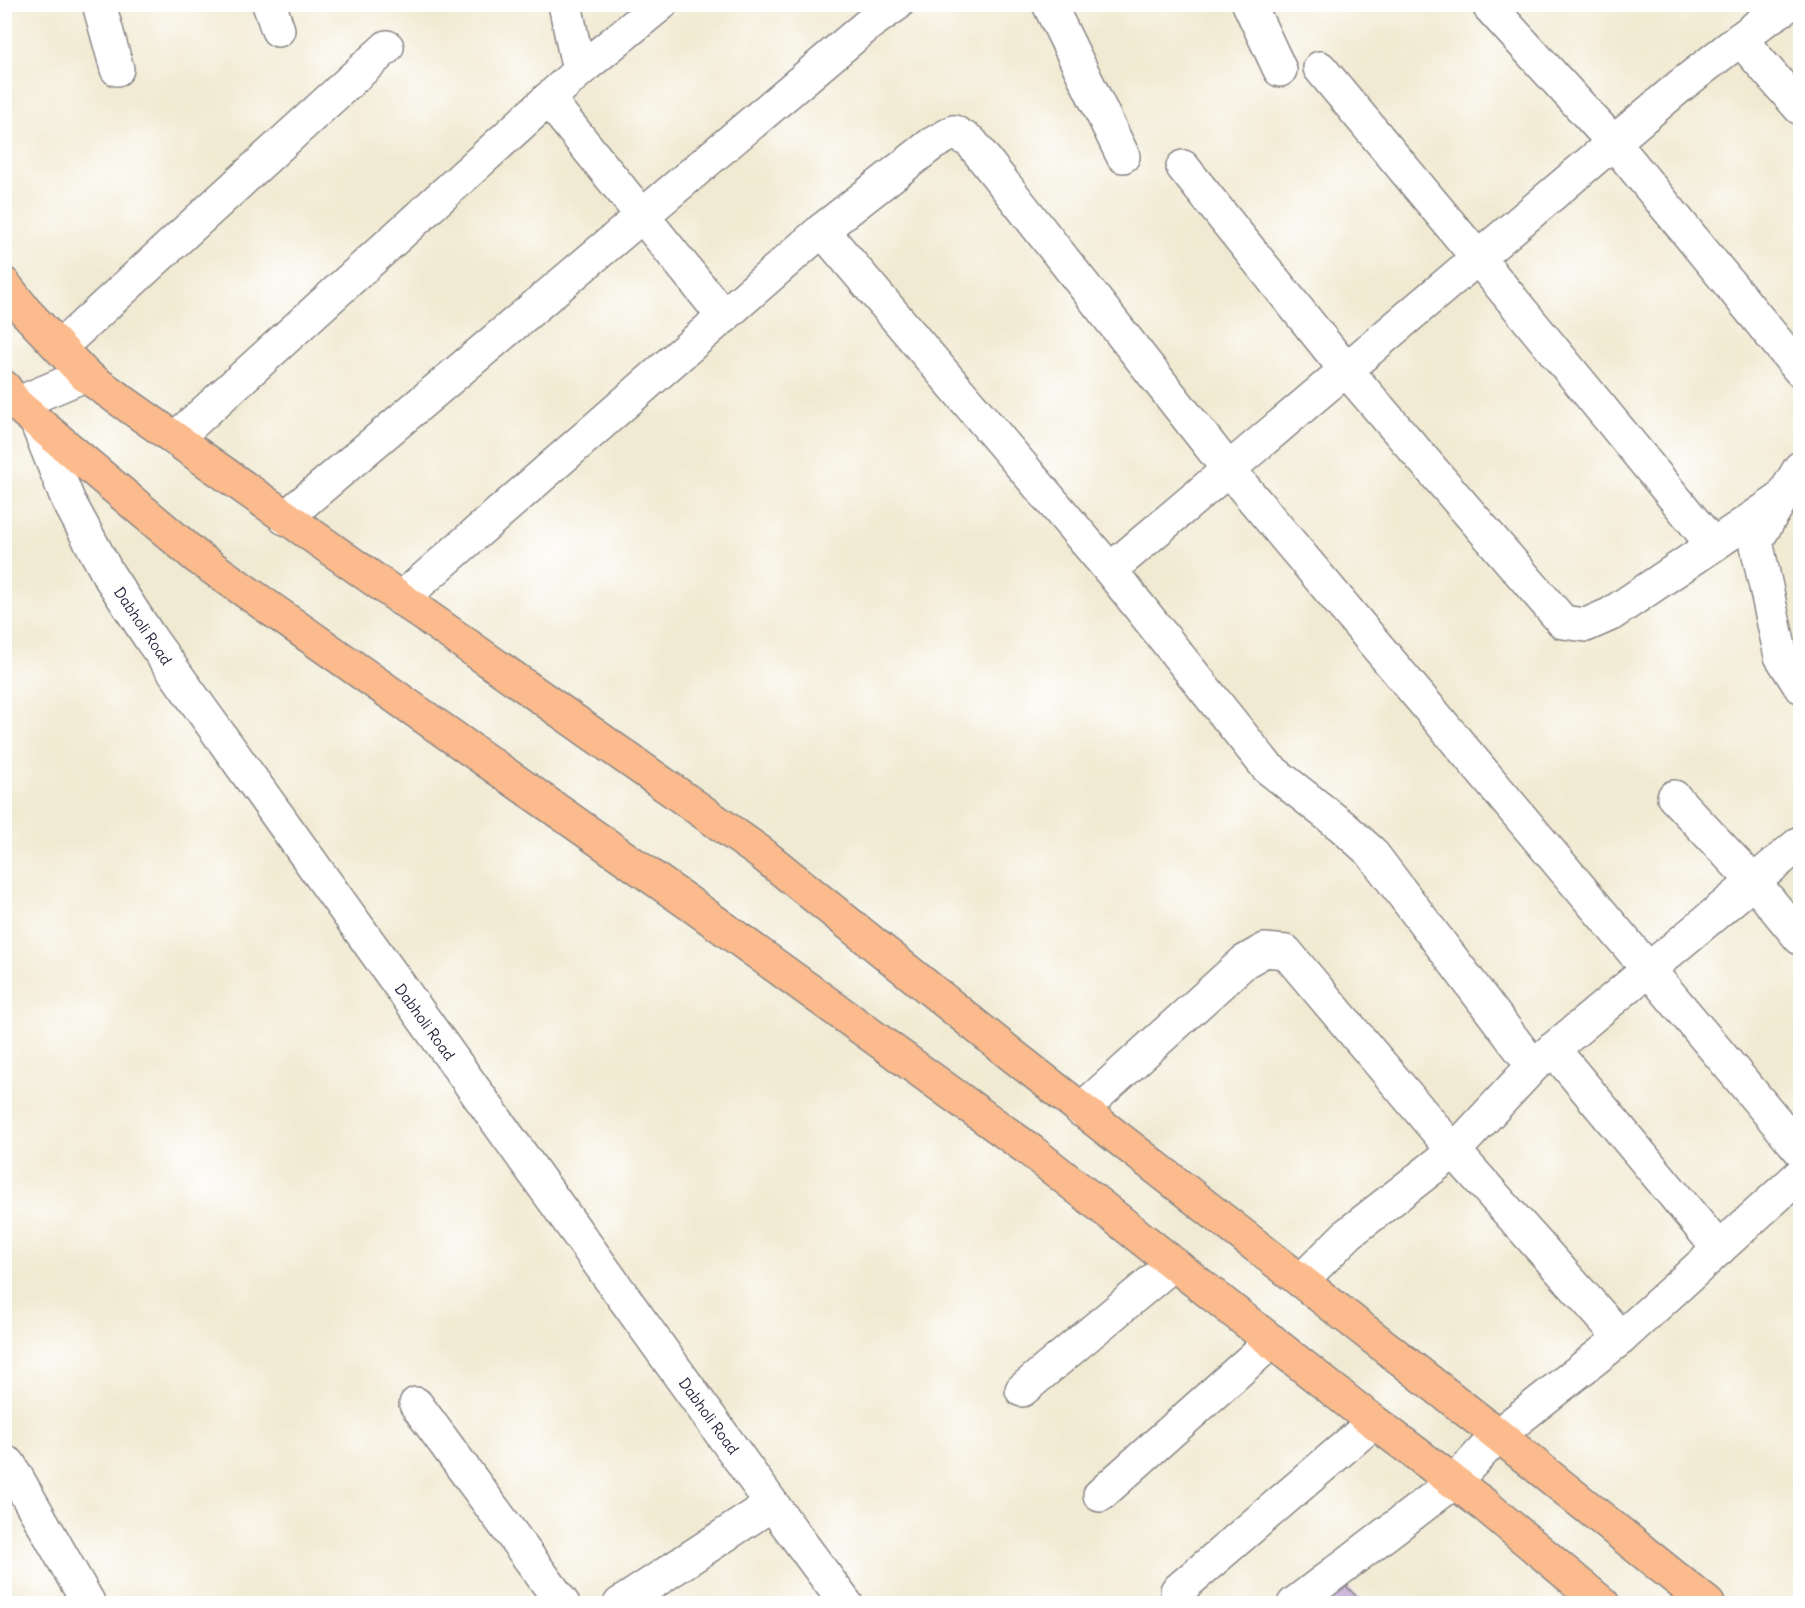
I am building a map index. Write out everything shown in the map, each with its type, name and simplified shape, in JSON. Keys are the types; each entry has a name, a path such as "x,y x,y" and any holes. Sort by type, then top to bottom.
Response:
{"main road":[{"path":"4,284 25,311 85,375 761,853 1081,1110 1498,1435 1708,1604"},
{"path":"15,403 197,557 683,900 1012,1137 1374,1422 1486,1506 1603,1604"}],"street":[{"path":"99,4 117,69"},
{"path":"565,4 579,70"},
{"path":"175,439 579,70 660,4"},
{"path":"285,518 870,23 897,4"},
{"path":"1049,4 1123,156"},
{"path":"1249,4 1280,70"},
{"path":"1110,570 1680,86 1740,39 1790,4"},
{"path":"1490,6 1614,143 1800,370"},
{"path":"1740,39 1800,108"},
{"path":"60,347 387,47"},
{"path":"1320,68 1713,545"},
{"path":"548,99 723,316"},
{"path":"401,599 822,230 932,144 954,132 971,142 1229,470 1800,1150"},
{"path":"1184,167 1346,370 1563,622 1586,625 1611,614 1781,499"},
{"path":"822,230 1110,570 1267,767 1371,852 1543,1057 1719,1249"},
{"path":"15,403 85,375"},
{"name":"Dabholi Road","path":"15,403 108,574 150,638 846,1604"},
{"path":"1800,468 1756,541 1781,656 1800,686"},
{"path":"1674,797 1754,882 1800,938"},
{"path":"1302,1281 1349,1233 1454,1151 1543,1057 1800,843"},
{"path":"1081,1110 1244,962 1266,950 1286,952 1454,1151 1621,1338"},
{"path":"1294,1604 1454,1482 1498,1435 1621,1338 1800,1175"},
{"path":"1022,1390 1173,1264"},
{"path":"1100,1495 1272,1341"},
{"path":"416,1404 563,1604"},
{"path":"1177,1591 1374,1422"},
{"path":"9,1464 89,1604"},
{"path":"620,1604 772,1504"}],"building":[{"path":"1338,1578 1364,1604 1312,1604"}]}
